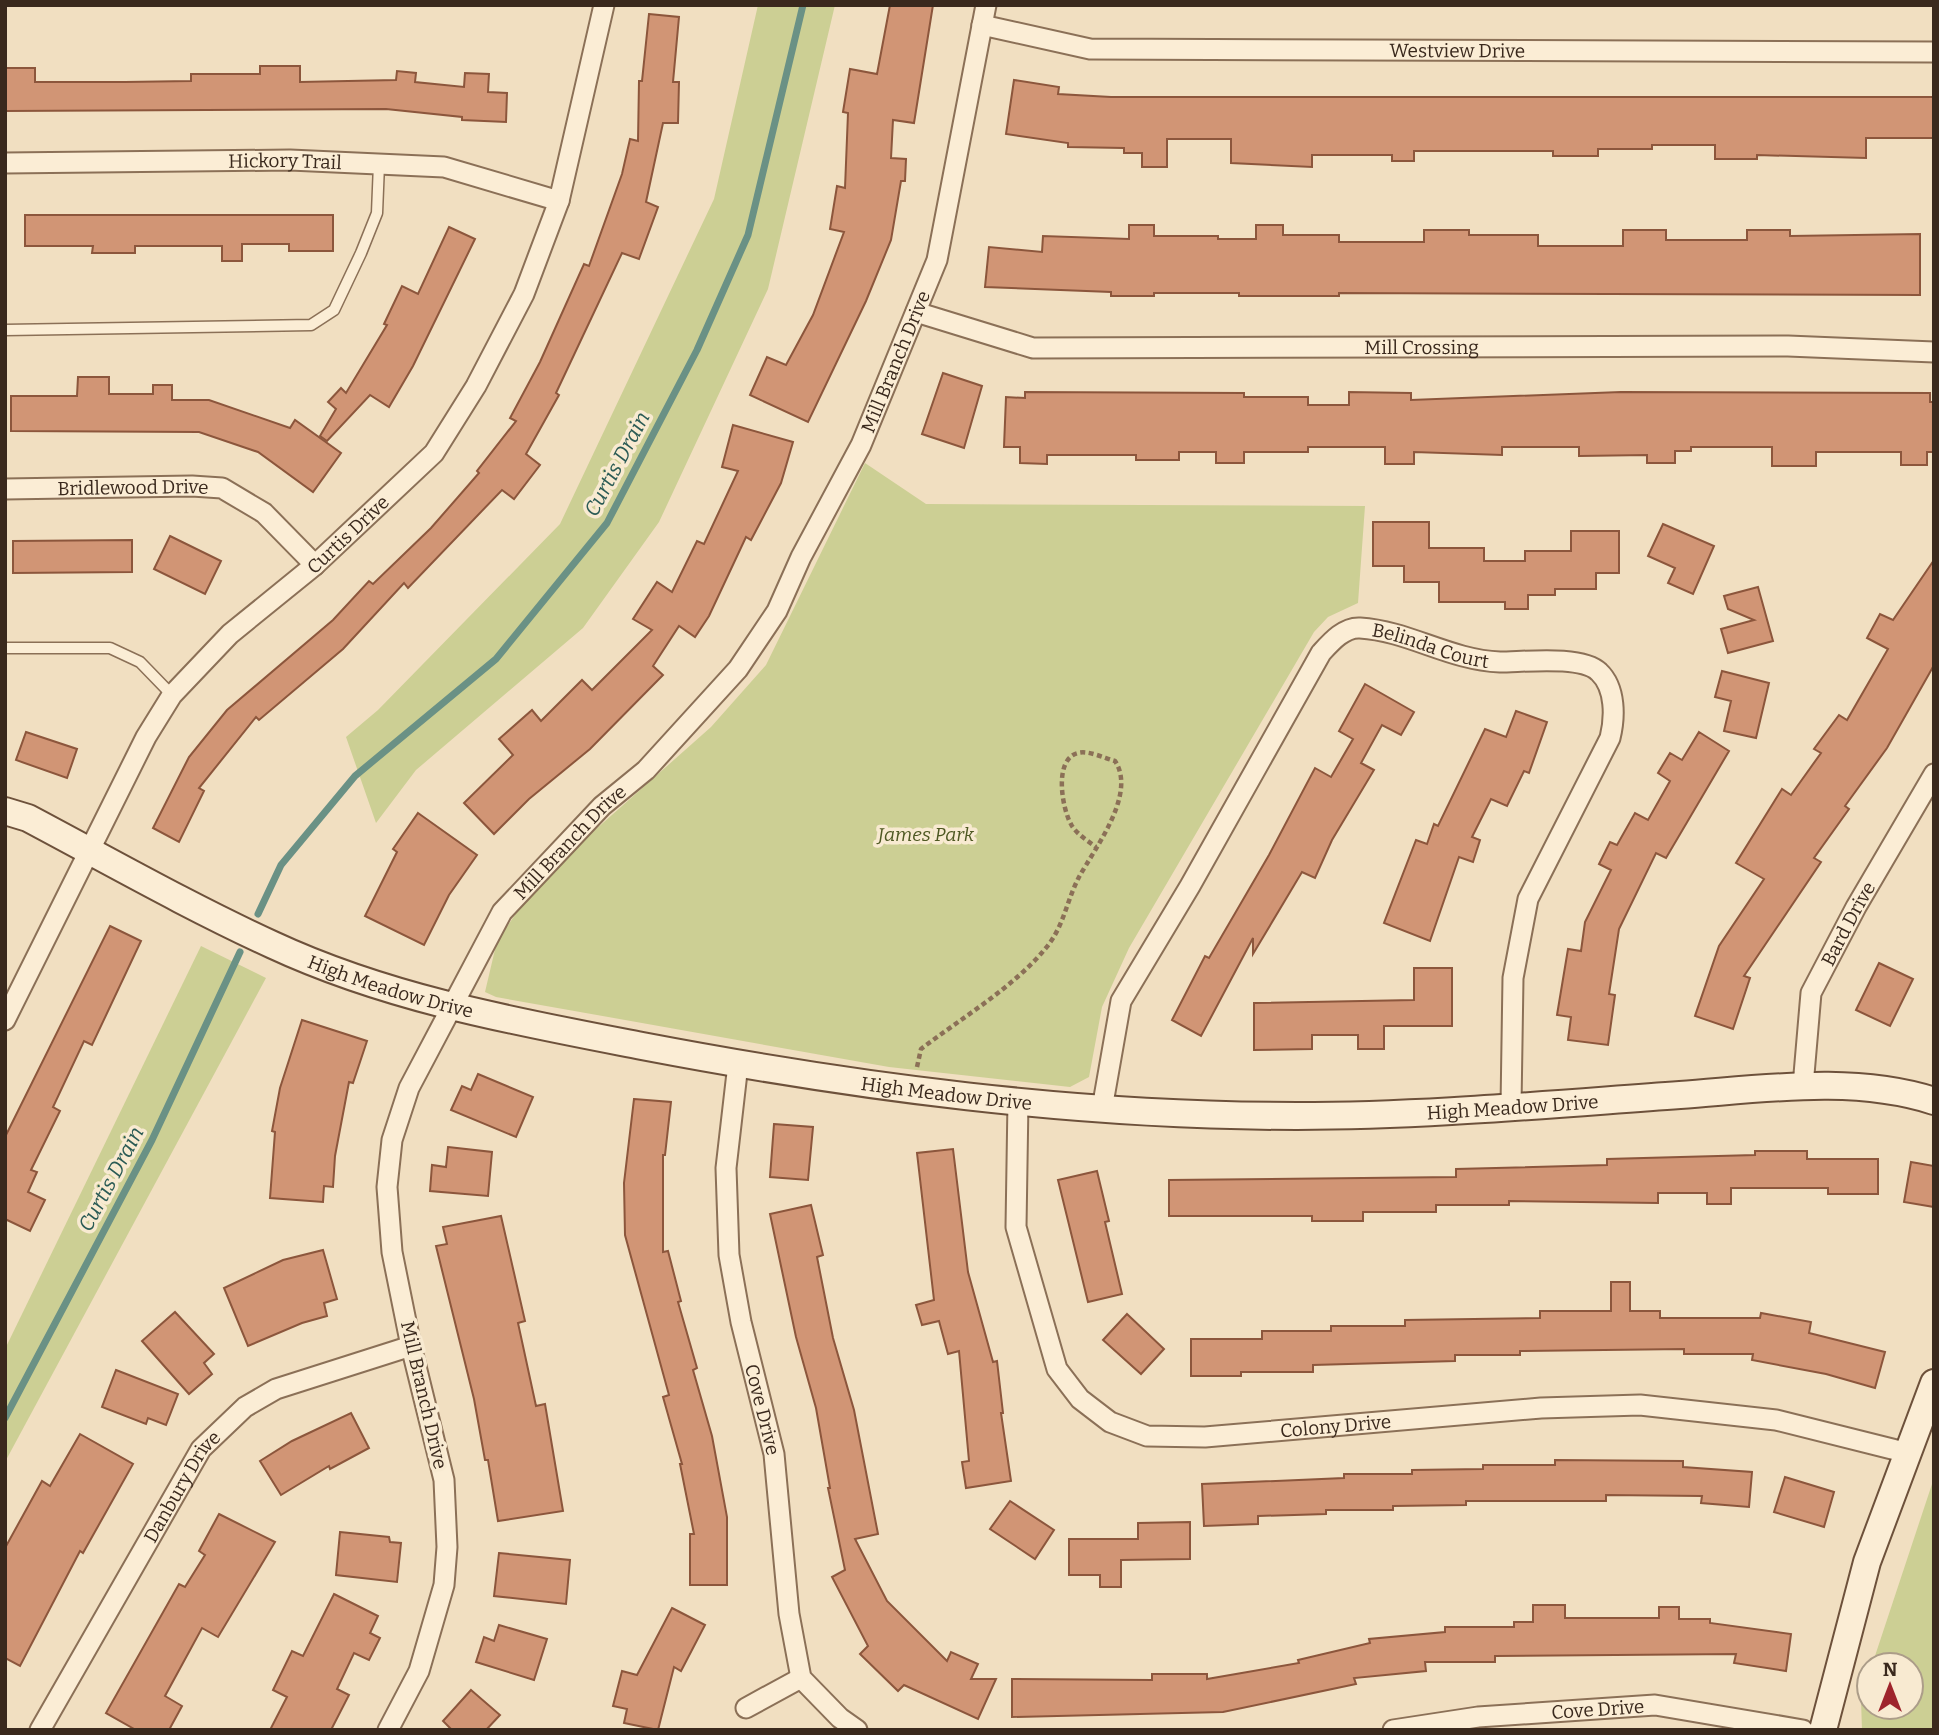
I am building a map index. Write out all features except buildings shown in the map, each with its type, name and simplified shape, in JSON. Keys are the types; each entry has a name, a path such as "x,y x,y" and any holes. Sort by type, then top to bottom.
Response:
{"street":[{"name":"Curtis Drive","path":"5,1020 146,737 172,695 230,634 315,565 433,453 476,386 524,294 559,201 604,5"},
{"name":"Mill Branch Drive","path":"388,1730 419,1671 444,1585 447,1547 444,1480 411,1346 392,1252 387,1187 392,1140 409,1088 502,912 603,806 646,770 738,669 777,611 861,445 937,260 986,5"},
{"name":"Westview Drive","path":"982,25 1090,49 1934,52"},
{"name":"Hickory Trail","path":"5,163 290,160 444,167 559,201"},
{"name":"Mill Crossing","path":"916,312 1033,348 1788,346 1934,352"},
{"name":"Bridlewood Drive","path":"5,489 222,488 264,513 315,565"},
{"name":"Belinda Court","path":"1102,1109 1121,1001 1190,886 1321,653 1335,638 1357,628 1404,636 1443,653 1497,662 1576,664 1598,670 1606,682 1615,716 1610,738 1528,899 1513,978 1511,1106"},
{"name":"Bard Drive","path":"1803,1086 1811,993 1856,907 1934,775"},
{"name":"High Meadow Drive","path":"5,811 28,818 272,945 352,975 510,1021 738,1064 916,1089 1102,1109 1298,1116 1511,1106 1803,1086 1885,1088 1934,1101"},
{"name":"Cove Drive","path":"738,1064 726,1168 730,1255 741,1322 774,1454 789,1614 801,1678"},
{"name":"Colony Drive","path":"1017,1101 1016,1227 1057,1369 1080,1399 1110,1422 1147,1436 1205,1437 1541,1408 1640,1405 1776,1420 1908,1452"},
{"name":"Danbury Drive","path":"40,1730 201,1449 245,1407 276,1389 411,1346"},
{"path":"1823,1730 1867,1562 1934,1383"},
{"path":"746,1708 801,1678 840,1718 857,1730"},
{"name":"Cove Drive","path":"1393,1730 1478,1717 1655,1705 1803,1730"}],"lane":[{"path":"5,330 312,325 334,310 361,253 377,214 379,164"},
{"path":"5,648 110,648 140,663 172,695"}],"path":[{"path":"916,1089 917,1057 921,1049 1044,950 1062,926 1078,880 1096,848 1115,810 1122,779 1115,761 1084,752 1076,753 1069,757 1063,772 1063,801 1074,830 1096,848"}],"green space":[{"path":"758,5 835,5 768,289 659,522 583,628 416,770 376,823 346,737 378,710 560,524 714,199"},
{"name":"James Park","path":"865,463 926,504 1365,506 1358,603 1328,617 1314,632 1129,948 1102,1007 1089,1077 1070,1087 889,1067 496,997 485,992 497,941 524,902 577,846 711,727 766,665"},
{"path":"201,946 266,978 5,1462 5,1349"},
{"path":"1934,1478 1934,1730 1862,1730 1862,1721 1925,1721 1925,1651 1877,1651"}],"waterway":[{"name":"Curtis Drain","path":"258,914 281,865 355,776 496,659 607,523 697,350 748,235 803,5"},
{"name":"Curtis Drain","path":"5,1418 152,1140 240,952"}]}
